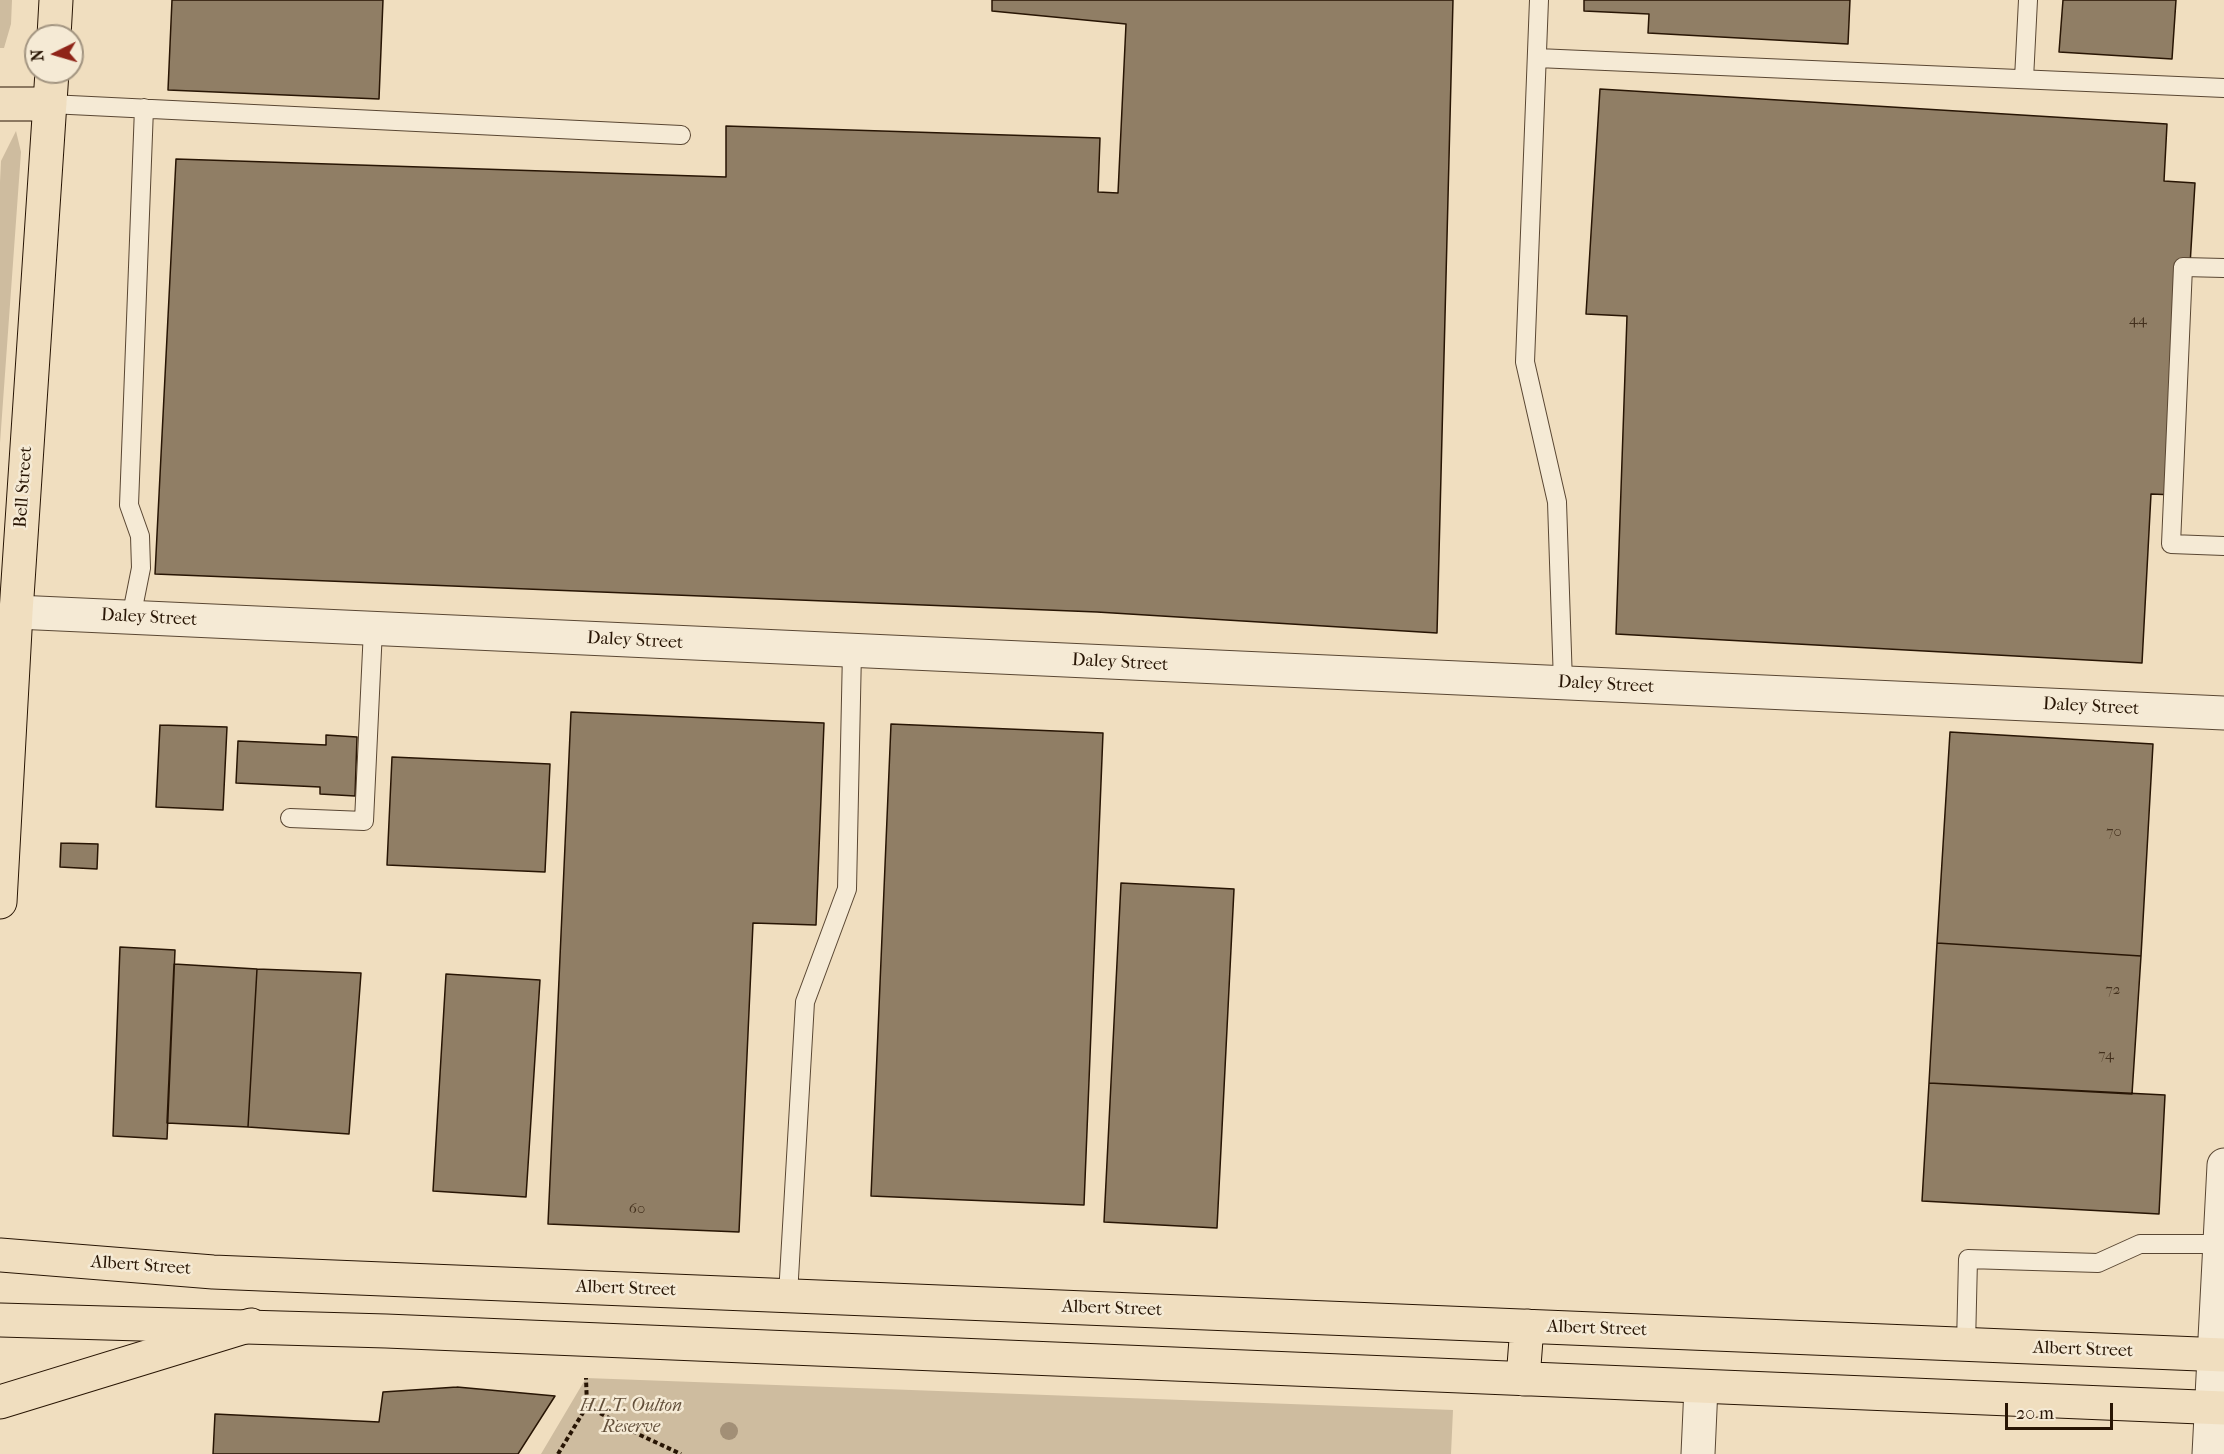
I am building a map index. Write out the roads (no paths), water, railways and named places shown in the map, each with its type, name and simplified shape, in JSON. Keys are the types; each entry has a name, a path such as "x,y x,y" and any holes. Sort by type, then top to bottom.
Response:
{"main road":[{"path":"55,24 56,0"},
{"path":"0,104 51,88"},
{"name":"Bell Street","path":"0,902 16,612 51,88"},
{"name":"Albert Street","path":"0,1255 213,1272 2219,1355"},
{"path":"386,1331 390,1279"},
{"path":"629,1341 630,1289"},
{"path":"784,1347 788,1295"},
{"path":"0,1320 251,1325 2218,1408"},
{"path":"0,1402 251,1325"},
{"path":"1523,1379 1527,1326"},
{"path":"1833,1392 1835,1339"}],"street":[{"name":"Daley Street","path":"16,612 2224,713"},
{"path":"2209,1454 2218,1408 2220,1244 2224,1165"},
{"path":"1698,1454 1701,1387"}],"lane":[{"path":"1539,0 1525,362 1557,502 1563,683"},
{"path":"2024,79 2028,0"},
{"path":"1537,58 2224,88"},
{"path":"51,88 144,108 681,135"},
{"path":"131,618 141,568 140,536 129,505 144,108"},
{"path":"2224,268 2183,267 2171,544 2224,546"},
{"path":"290,818 364,821 373,629"},
{"path":"788,1295 805,1002 847,889 852,651"},
{"path":"1966,1345 1968,1258 2098,1263 2140,1245 2220,1244"}],"park label":[{"name":"H.L.T. Oulton Reserve","path":"631,1417"}]}
